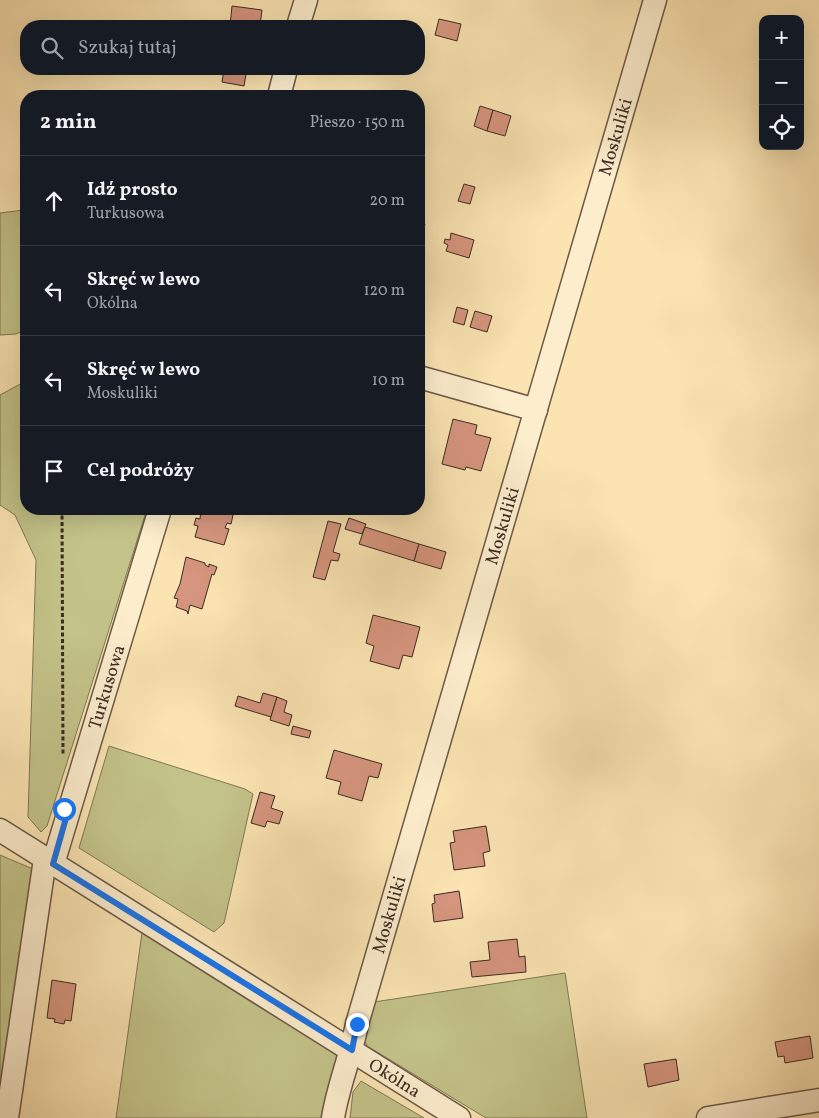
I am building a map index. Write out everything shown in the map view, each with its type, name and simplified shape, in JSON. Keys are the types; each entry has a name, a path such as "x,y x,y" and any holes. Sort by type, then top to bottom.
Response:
{"street":[{"path":"300,20 306,0"},
{"name":"Moskuliki","path":"333,1118 338,1090 352,1050 357,1024 655,0"},
{"path":"281,90 284,75"},
{"path":"425,379 536,410"},
{"name":"Turkusowa","path":"7,1118 49,861 158,515"},
{"name":"Okólna","path":"0,830 459,1118"},
{"path":"708,1118 819,1100"}],"path":[{"path":"62,515 63,759"}],"green space":[{"path":"20,210 20,332 16,334 0,335 0,213"},
{"path":"20,384 20,515 145,515 47,826 41,832 28,817 36,560 15,515 0,505 0,395"},
{"path":"109,746 245,789 253,794 224,923 214,932 79,848"},
{"path":"0,855 33,869 0,1102"},
{"path":"142,933 337,1054 323,1118 116,1118"},
{"path":"565,973 587,1118 486,1118 367,1046 363,1036 374,1002"},
{"path":"361,1081 424,1118 350,1118 353,1092"}],"building":[{"path":"232,6 262,10 261,20 231,20"},
{"path":"439,19 461,24 457,41 435,35"},
{"path":"223,75 246,75 244,86 222,82"},
{"path":"480,106 493,110 487,131 474,126"},
{"path":"493,110 511,116 505,136 487,131"},
{"path":"464,184 475,187 470,204 458,201"},
{"path":"451,233 474,240 469,258 446,251 448,245 444,243 445,239 450,240"},
{"path":"457,307 468,310 464,325 453,322"},
{"path":"475,311 492,316 487,332 470,327"},
{"path":"453,419 477,425 475,434 491,438 481,471 466,467 465,470 442,464"},
{"path":"200,515 233,515 231,524 227,523 225,528 229,529 224,545 195,537 198,526 194,525 196,518 200,519"},
{"path":"349,518 366,524 362,534 345,529"},
{"path":"328,521 341,524 333,552 340,554 338,561 331,560 325,580 313,577"},
{"path":"365,527 419,544 414,561 359,544"},
{"path":"419,544 446,552 441,569 414,561"},
{"path":"186,557 205,563 209,567 209,564 217,567 214,575 212,574 202,609 190,605 188,614 187,611 176,607 178,599 174,598 180,584"},
{"path":"373,615 420,627 412,657 403,655 399,669 370,661 374,646 366,643"},
{"path":"263,693 277,697 271,717 235,706 238,696 260,703"},
{"path":"277,697 287,701 284,712 292,715 289,726 270,720"},
{"path":"293,726 311,731 309,738 291,734"},
{"path":"334,750 382,764 378,778 369,776 362,801 338,794 341,782 326,778"},
{"path":"260,792 275,796 271,808 283,812 279,824 267,821 265,827 251,823"},
{"path":"486,826 490,851 483,853 485,866 454,870 450,843 455,842 453,831"},
{"path":"459,891 463,918 434,922 432,904 435,903 434,895"},
{"path":"517,939 519,957 525,956 526,972 472,977 470,962 490,960 488,942"},
{"path":"52,980 76,984 71,1021 65,1020 64,1024 54,1022 55,1019 47,1018"},
{"path":"810,1036 813,1058 785,1063 784,1056 778,1057 775,1042"},
{"path":"676,1059 679,1080 648,1087 644,1064"}],"route":[{"path":"64,809 66,818 53,864 352,1050 357,1024"}]}
